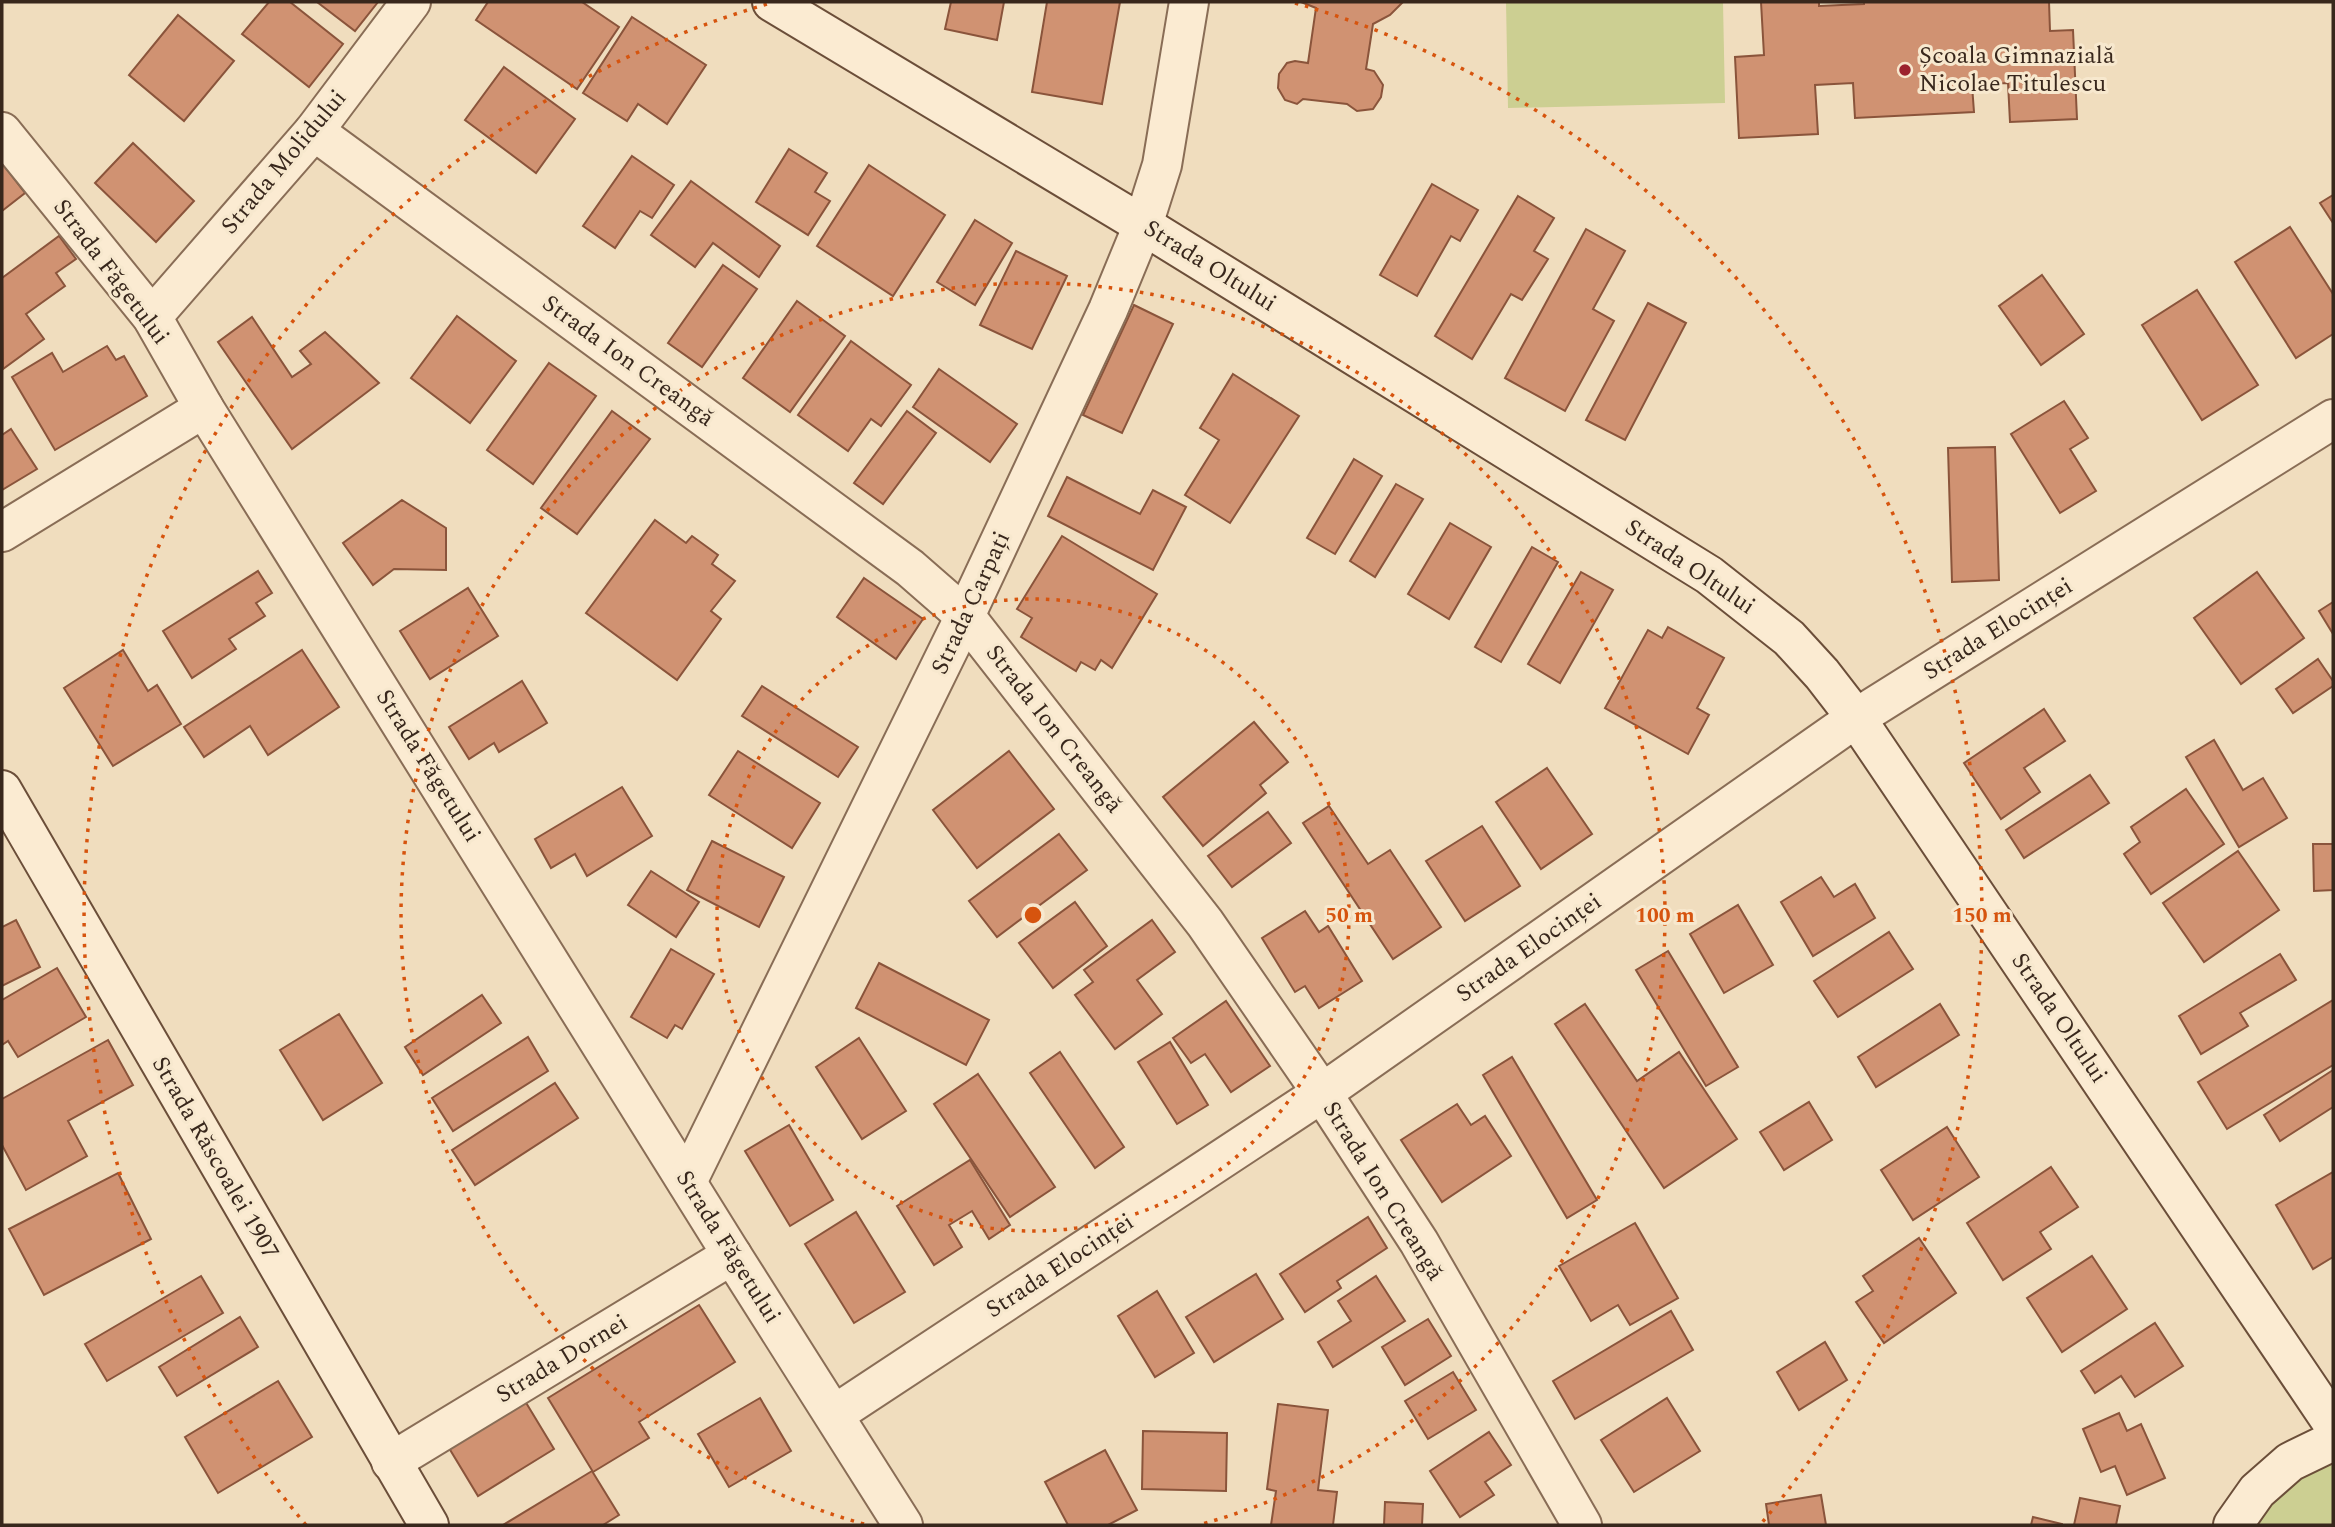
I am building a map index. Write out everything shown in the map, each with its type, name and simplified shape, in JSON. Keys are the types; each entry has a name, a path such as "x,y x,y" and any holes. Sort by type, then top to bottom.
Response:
{"street":[{"name":"Strada Molidului","path":"152,317 314,131 411,2"},
{"name":"Strada Oltului","path":"772,2 1143,225 1709,575 1789,638 1822,674 1856,718 2333,1424"},
{"name":"Strada Carpați","path":"687,1182 965,616 1108,310 1143,225 1162,165 1189,2"},
{"name":"Strada Ion Creangă","path":"314,131 911,568 965,616 1205,923 1322,1093 1419,1242 1582,1525"},
{"name":"Strada Făgetului","path":"2,132 152,317 204,408 732,1255 904,1525"},
{"path":"2,532 204,408"},
{"name":"Strada Elocinței","path":"835,1414 1322,1093 1856,718 2333,419"},
{"name":"Strada Răscoalei 1907","path":"2,790 429,1525"},
{"name":"Strada Dornei","path":"391,1462 732,1255"},
{"path":"2233,1525 2257,1491 2290,1462 2333,1441"}],"green space":[{"path":"1506,2 1723,2 1725,103 1508,108"},
{"path":"2333,1441 2333,1525 2233,1525"}],"building":[{"path":"269,2 290,2 343,44 309,87 242,34"},
{"path":"317,2 378,2 355,31"},
{"path":"488,2 582,2 619,27 577,89 476,20"},
{"path":"951,2 1004,2 997,40 945,29"},
{"path":"1047,2 1120,2 1102,104 1032,92"},
{"path":"1301,2 1403,2 1390,15 1373,24 1366,69 1374,71 1383,85 1381,97 1373,109 1357,111 1347,104 1303,99 1297,104 1285,100 1278,88 1279,74 1287,63 1308,63 1316,8"},
{"name":"Școala Gimnazială Nicolae Titulescu","path":"1761,2 1819,2 1819,6 1864,2 2049,2 2050,31 2073,30 2077,119 2010,122 2008,83 1972,85 1974,112 1855,118 1853,83 1815,85 1818,134 1739,138 1735,57 1764,55"},
{"path":"178,15 234,61 184,121 129,75"},
{"path":"632,17 706,65 667,124 638,104 627,121 583,93"},
{"path":"504,67 575,119 536,173 465,120"},
{"path":"133,143 194,201 156,242 95,183"},
{"path":"789,149 827,173 815,192 830,201 808,235 756,202"},
{"path":"632,156 674,185 652,218 640,211 615,248 583,226"},
{"path":"2,163 25,193 2,211"},
{"path":"869,165 945,215 893,296 817,246"},
{"path":"691,181 780,246 759,277 713,243 695,267 651,235"},
{"path":"1432,184 1478,210 1460,241 1451,236 1417,296 1380,275"},
{"path":"2333,195 2333,223 2320,203"},
{"path":"1518,196 1554,218 1534,251 1548,259 1522,300 1511,294 1472,359 1435,336"},
{"path":"975,220 1012,243 975,305 937,282"},
{"path":"2290,227 2333,294 2333,334 2296,358 2235,262"},
{"path":"1586,229 1625,251 1593,309 1614,321 1565,411 1505,378"},
{"path":"59,236 76,259 56,273 65,286 26,314 44,339 3,369 2,278"},
{"path":"1016,251 1067,276 1032,349 980,325"},
{"path":"723,265 757,289 702,367 668,343"},
{"path":"2042,275 2084,334 2041,365 1999,306"},
{"path":"2197,290 2258,385 2202,420 2142,325"},
{"path":"797,301 845,336 790,412 743,378"},
{"path":"1648,303 1686,323 1625,440 1586,420"},
{"path":"1134,305 1173,324 1122,433 1083,415"},
{"path":"457,316 516,361 470,423 411,378"},
{"path":"252,317 292,377 311,364 300,351 325,332 379,383 292,449 218,342"},
{"path":"851,341 911,385 881,426 871,419 848,451 798,415"},
{"path":"107,346 116,360 124,356 147,396 55,450 12,377 52,353 63,372"},
{"path":"549,363 596,396 533,484 487,450"},
{"path":"939,369 1017,424 990,462 913,407"},
{"path":"1233,374 1299,416 1230,523 1185,495 1219,440 1200,428"},
{"path":"2064,401 2088,438 2070,449 2096,491 2060,513 2011,434"},
{"path":"612,411 650,439 577,534 541,508"},
{"path":"907,411 936,433 883,504 854,483"},
{"path":"11,429 37,469 2,490 2,435"},
{"path":"1995,447 1999,580 1952,582 1948,448"},
{"path":"1354,459 1382,476 1335,554 1307,538"},
{"path":"1067,477 1140,514 1153,490 1186,507 1153,570 1048,516"},
{"path":"1396,484 1423,499 1375,577 1350,561"},
{"path":"402,500 446,528 446,570 394,569 373,585 343,543"},
{"path":"655,520 686,543 692,536 718,555 712,564 735,581 711,611 721,619 677,680 586,613"},
{"path":"1450,523 1491,547 1449,619 1408,594"},
{"path":"1062,536 1157,594 1112,668 1101,660 1095,670 1081,662 1076,671 1021,637 1032,618 1017,609"},
{"path":"1532,547 1558,562 1501,662 1475,647"},
{"path":"258,571 272,593 256,603 265,616 229,639 236,649 192,678 163,631"},
{"path":"1581,572 1613,590 1560,683 1528,664"},
{"path":"2257,572 2304,638 2241,684 2194,618"},
{"path":"864,578 923,619 896,659 837,617"},
{"path":"468,588 498,636 430,679 400,631"},
{"path":"2333,602 2333,634 2319,611"},
{"path":"1668,627 1724,658 1697,708 1709,715 1688,754 1605,708 1648,630 1662,638"},
{"path":"123,650 148,691 157,685 181,724 113,766 64,688"},
{"path":"302,650 339,707 268,755 250,726 204,757 184,727"},
{"path":"2318,659 2333,681 2333,686 2293,713 2276,689"},
{"path":"522,681 547,723 499,752 494,743 469,759 449,727"},
{"path":"762,686 858,747 838,777 742,716"},
{"path":"2044,709 2065,741 2024,768 2040,792 2001,819 1964,763"},
{"path":"1254,722 1288,762 1260,785 1266,793 1203,846 1163,797"},
{"path":"2214,740 2243,790 2263,778 2287,818 2239,847 2186,757"},
{"path":"738,751 820,803 792,848 709,795"},
{"path":"1009,751 1054,809 977,868 933,810"},
{"path":"1547,768 1592,834 1541,869 1496,802"},
{"path":"2090,775 2109,803 2024,858 2006,830"},
{"path":"622,787 652,836 587,876 575,854 551,868 535,839"},
{"path":"2186,789 2224,844 2151,894 2124,854 2140,842 2131,827"},
{"path":"1329,806 1368,864 1390,850 1441,927 1393,959 1303,823"},
{"path":"1268,812 1291,843 1232,887 1208,856"},
{"path":"1482,826 1520,886 1465,921 1426,861"},
{"path":"1059,834 1087,870 997,937 969,901"},
{"path":"712,841 784,877 759,927 687,890"},
{"path":"2313,844 2333,844 2333,890 2314,891"},
{"path":"2238,851 2279,910 2204,962 2163,903"},
{"path":"651,871 699,902 676,937 628,905"},
{"path":"1821,877 1834,897 1855,884 1875,918 1813,956 1781,902"},
{"path":"1075,902 1107,946 1053,988 1019,943"},
{"path":"1738,905 1773,965 1724,993 1690,934"},
{"path":"1305,911 1319,932 1328,926 1362,981 1319,1008 1305,986 1295,992 1262,938"},
{"path":"16,920 40,967 2,986 2,927"},
{"path":"1152,920 1175,952 1137,980 1162,1014 1115,1049 1075,995 1093,982 1084,970"},
{"path":"1889,932 1913,969 1838,1017 1814,981"},
{"path":"671,949 714,974 682,1029 675,1025 667,1038 631,1017"},
{"path":"1668,951 1738,1067 1706,1086 1636,970"},
{"path":"2280,954 2296,980 2240,1013 2248,1026 2201,1054 2179,1016"},
{"path":"879,963 989,1020 966,1065 856,1008"},
{"path":"57,968 86,1017 18,1057 8,1041 2,1045 2,1000"},
{"path":"482,995 501,1023 423,1075 405,1047"},
{"path":"2333,1000 2333,1065 2227,1129 2198,1082"},
{"path":"1226,1001 1270,1066 1231,1092 1205,1054 1191,1063 1173,1038"},
{"path":"1585,1004 1637,1081 1679,1052 1737,1139 1664,1188 1555,1024"},
{"path":"1940,1004 1959,1035 1876,1087 1858,1057"},
{"path":"339,1014 382,1083 323,1120 280,1050"},
{"path":"528,1037 548,1071 453,1131 432,1098"},
{"path":"859,1038 906,1111 862,1139 816,1067"},
{"path":"108,1040 133,1085 68,1121 87,1156 26,1190 2,1145 2,1099"},
{"path":"1170,1042 1208,1105 1177,1124 1138,1062"},
{"path":"1060,1052 1124,1147 1095,1168 1030,1073"},
{"path":"1512,1057 1597,1200 1567,1218 1483,1075"},
{"path":"2333,1070 2333,1107 2280,1141 2264,1115"},
{"path":"978,1074 1055,1187 1010,1217 934,1104"},
{"path":"555,1083 578,1118 475,1185 452,1150"},
{"path":"1809,1102 1832,1140 1784,1170 1760,1132"},
{"path":"1457,1104 1471,1125 1485,1116 1511,1156 1442,1202 1401,1140"},
{"path":"789,1125 833,1200 790,1226 745,1151"},
{"path":"1947,1127 1979,1177 1913,1220 1881,1170"},
{"path":"970,1160 1010,1225 989,1239 972,1211 949,1225 962,1247 934,1265 897,1206"},
{"path":"2051,1167 2078,1207 2040,1232 2051,1249 2003,1280 1967,1223"},
{"path":"2333,1172 2333,1257 2313,1269 2276,1205"},
{"path":"118,1173 151,1239 44,1295 9,1229"},
{"path":"856,1212 905,1292 854,1323 805,1244"},
{"path":"1368,1217 1387,1248 1337,1281 1341,1288 1305,1312 1280,1274"},
{"path":"1635,1223 1678,1298 1630,1325 1618,1305 1591,1321 1559,1266"},
{"path":"1919,1238 1956,1293 1884,1343 1856,1302 1873,1291 1863,1276"},
{"path":"2092,1256 2127,1309 2062,1352 2027,1298"},
{"path":"1256,1274 1283,1319 1214,1362 1186,1317"},
{"path":"201,1276 223,1313 107,1381 85,1344"},
{"path":"1376,1276 1405,1321 1333,1367 1318,1342 1351,1321 1338,1301"},
{"path":"1157,1291 1194,1353 1155,1377 1118,1316"},
{"path":"699,1305 735,1362 639,1422 649,1438 593,1472 548,1398"},
{"path":"1671,1311 1693,1350 1575,1419 1553,1381"},
{"path":"240,1317 258,1347 177,1396 159,1367"},
{"path":"1428,1319 1451,1356 1405,1385 1382,1347"},
{"path":"2155,1323 2183,1366 2135,1397 2121,1376 2095,1393 2081,1371"},
{"path":"1825,1342 1847,1380 1799,1410 1777,1372"},
{"path":"1453,1372 1476,1410 1428,1439 1405,1401"},
{"path":"278,1381 312,1437 218,1493 185,1437"},
{"path":"760,1398 791,1451 729,1487 698,1434"},
{"path":"1667,1398 1700,1451 1634,1492 1601,1440"},
{"path":"525,1401 554,1449 478,1496 449,1448"},
{"path":"1278,1404 1328,1410 1318,1490 1337,1492 1333,1525 1271,1525 1276,1491 1267,1489"},
{"path":"2119,1413 2127,1431 2141,1424 2165,1478 2127,1495 2115,1466 2101,1472 2083,1429"},
{"path":"1143,1431 1227,1433 1226,1491 1142,1489"},
{"path":"1489,1432 1511,1465 1485,1482 1494,1495 1460,1517 1430,1471"},
{"path":"1105,1450 1137,1510 1108,1525 1068,1525 1045,1482"},
{"path":"592,1471 619,1515 603,1525 503,1525"},
{"path":"1821,1495 1826,1525 1769,1525 1766,1504"},
{"path":"2080,1498 2120,1506 2116,1525 2074,1525"},
{"path":"1385,1502 1423,1504 1422,1525 1384,1525"},
{"path":"2033,1517 2062,1524 2062,1525 2031,1525"}],"place":[{"name":"Școala Gimnazială Nicolae Titulescu","path":"1905,70"}]}
